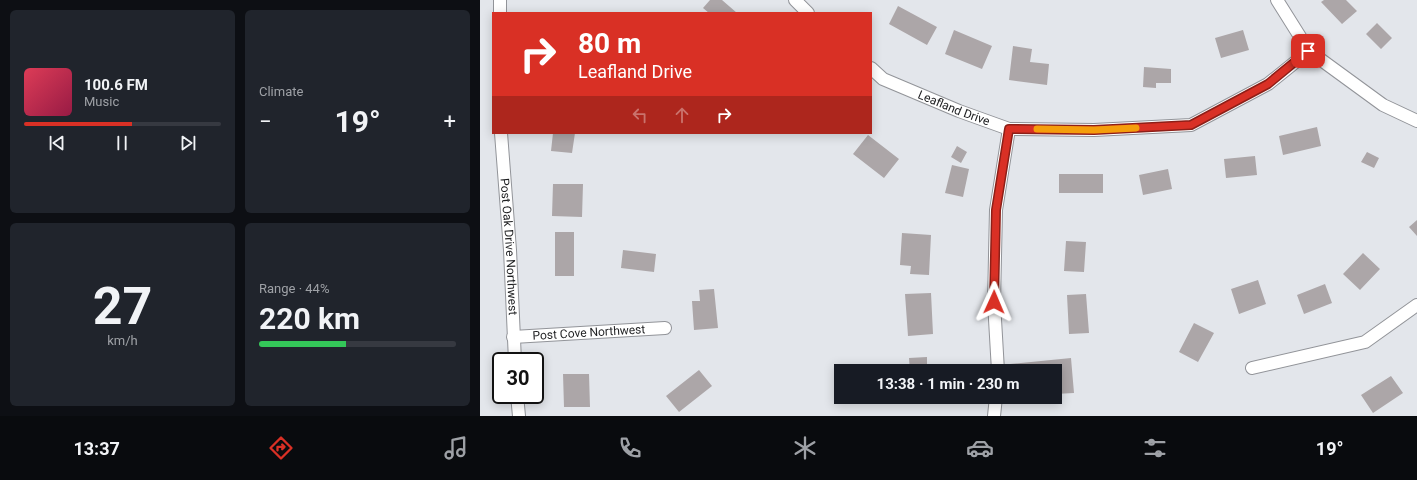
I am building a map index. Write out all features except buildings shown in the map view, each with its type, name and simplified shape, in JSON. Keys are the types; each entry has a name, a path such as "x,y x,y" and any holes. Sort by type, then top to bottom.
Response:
{"street":[{"path":"500,0 500,12"},
{"path":"795,0 807,12"},
{"path":"1277,0 1308,51 1383,105 1417,122"},
{"name":"Leafland Drive","path":"872,69 883,79 960,111 1009,129 1094,130 1191,125 1268,84 1308,51"},
{"path":"998,364 994,302 996,210 1009,129"},
{"name":"Post Oak Drive Northwest","path":"501,134 510,250 514,352"},
{"path":"1252,368 1365,342 1417,305"},
{"name":"Post Cove Northwest","path":"513,337 665,328"},
{"path":"518,404 519,416"},
{"path":"994,416 995,404"}],"slow traffic":[{"path":"1037,129 1094,130 1136,128"}],"route":[{"path":"994,302 996,210 1009,129 1094,130 1191,125 1268,84 1308,51"}]}
